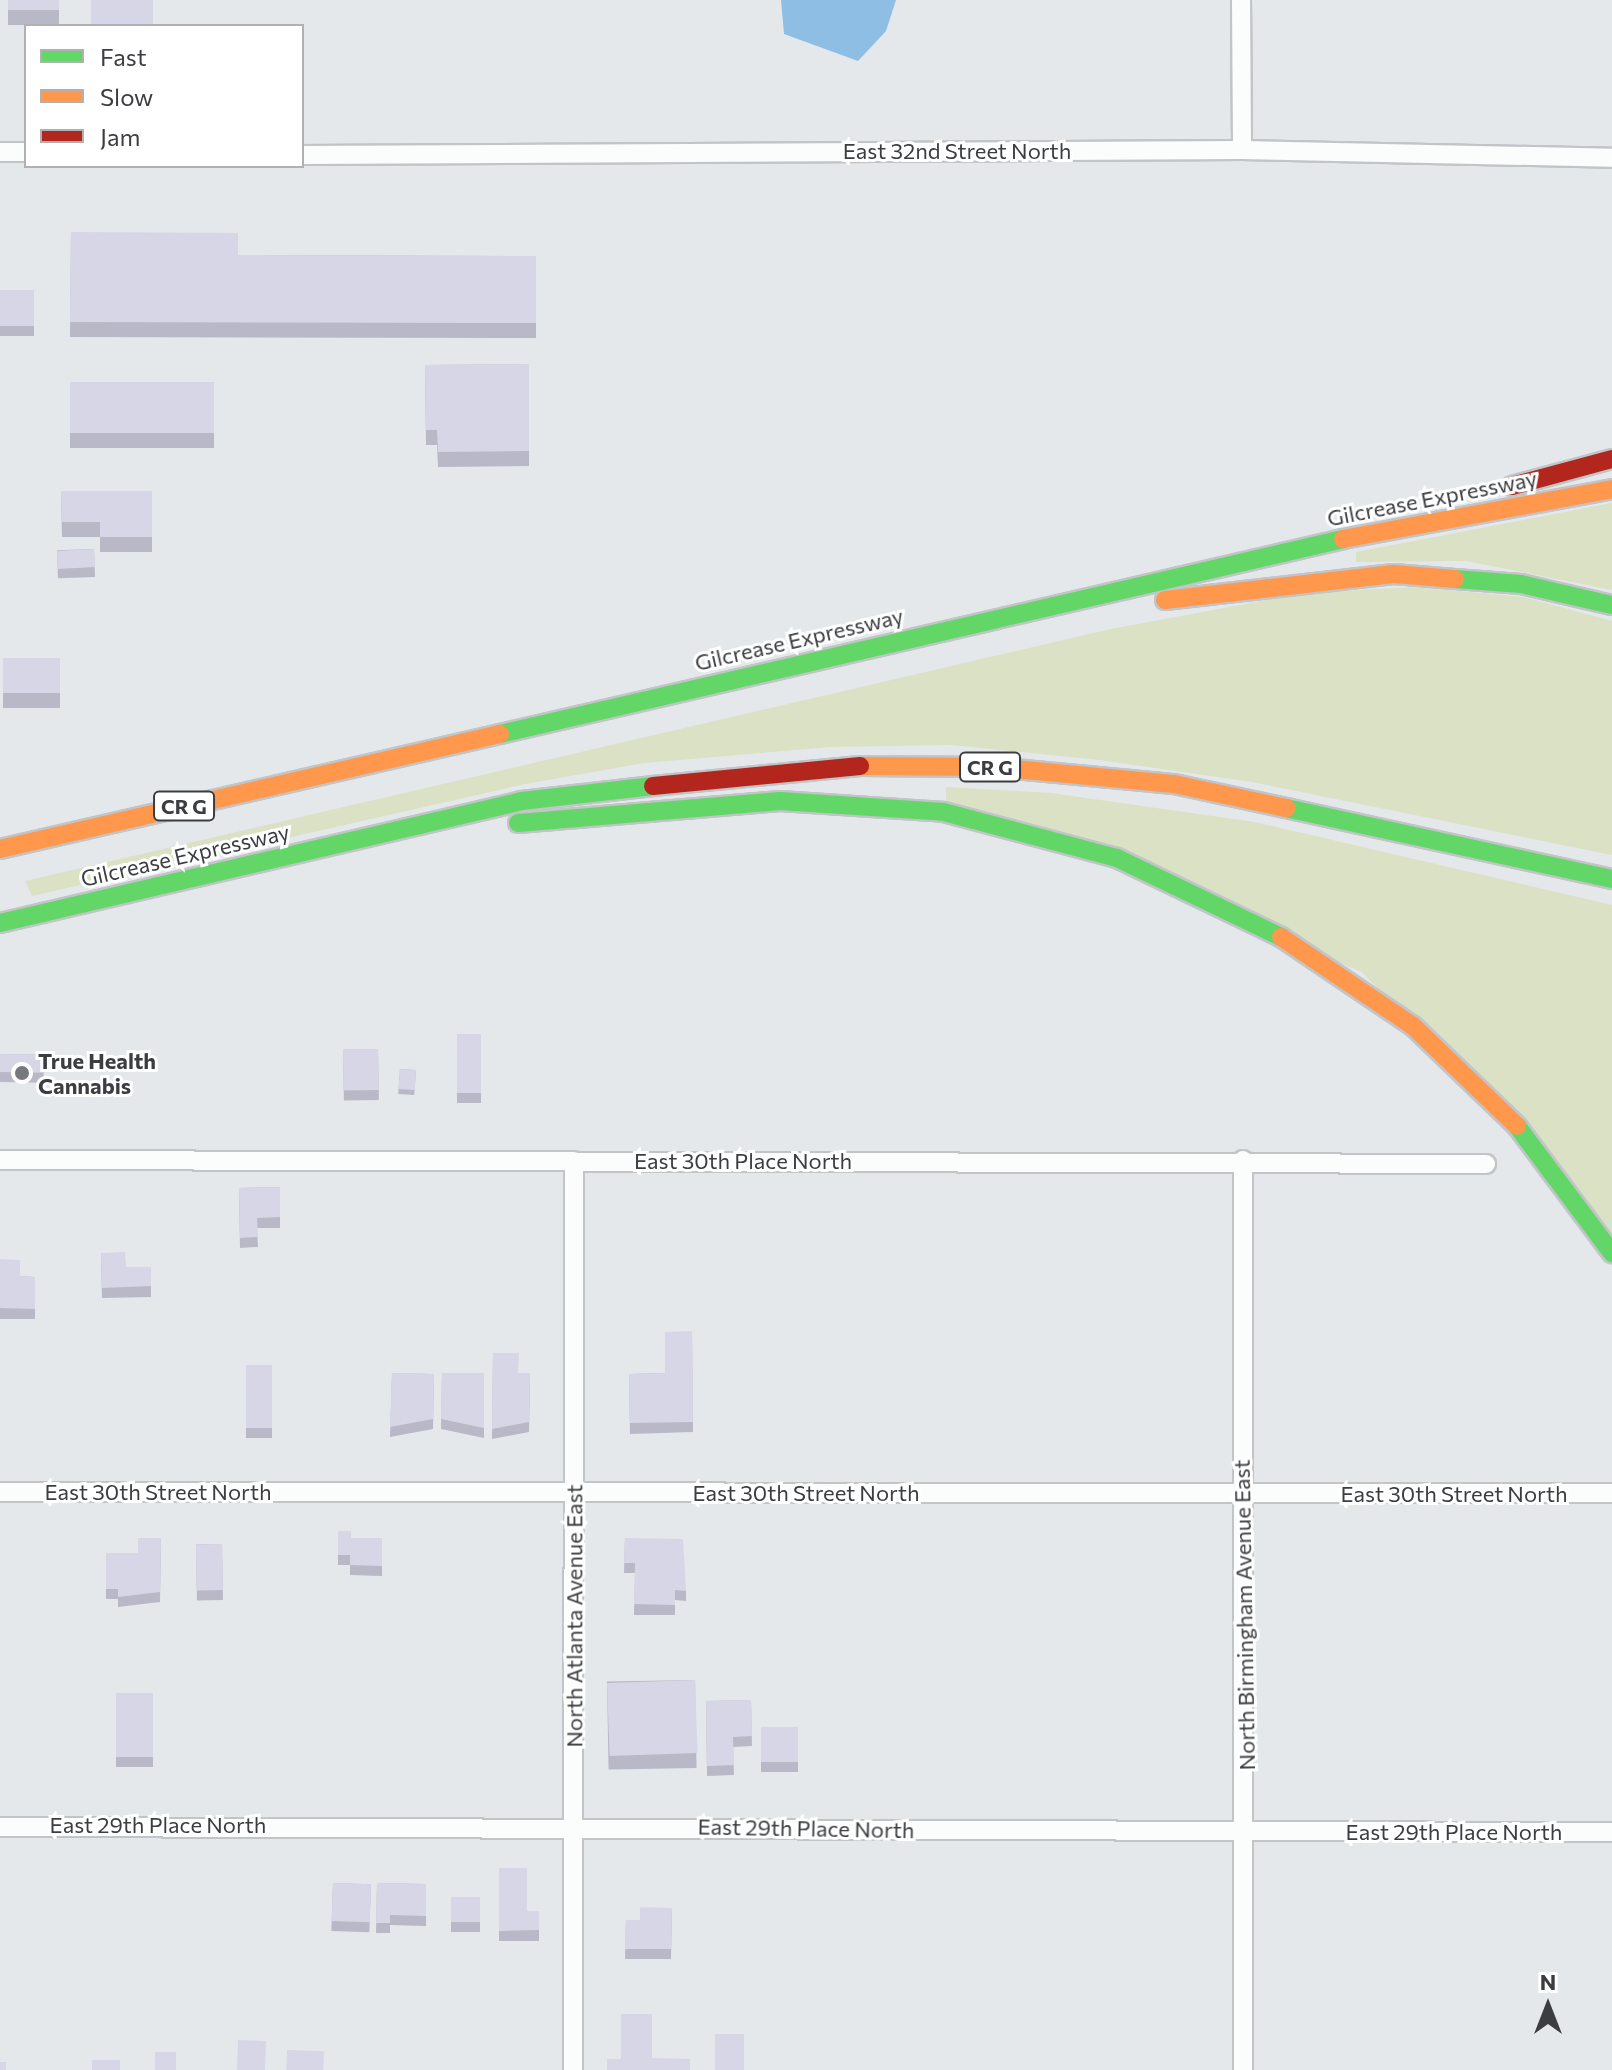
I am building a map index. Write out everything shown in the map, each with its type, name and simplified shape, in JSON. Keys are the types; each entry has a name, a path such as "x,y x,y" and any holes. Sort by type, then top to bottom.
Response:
{"highway":[{"path":"1098,595 1612,459"},
{"name":"Gilcrease Expressway","path":"7,847 962,625 1612,489"},
{"path":"962,625 1394,574 1521,584 1612,605"},
{"name":"Gilcrease Expressway","path":"0,923 522,801 687,777 830,766 993,767 1246,797 1612,879"},
{"path":"364,837 780,801 944,812 1117,858 1251,917 1413,1026 1518,1127 1612,1253"}],"street":[{"path":"1241,0 1242,150"},
{"name":"East 32nd Street North","path":"304,155 1242,150 1612,158"},
{"path":"0,152 24,152"},
{"name":"East 30th Place North","path":"0,1160 1243,1160 1486,1164"},
{"name":"North Birmingham Avenue East","path":"1243,1160 1242,1495 1247,1832 1243,2070"},
{"name":"North Atlanta Avenue East","path":"573,2070 574,1161"},
{"name":"East 30th Street North","path":"0,1492 1612,1493"},
{"name":"East 29th Place North","path":"0,1827 572,1826 1612,1832"}],"green space":[{"path":"1612,503 1612,590 1466,561 1356,562 1356,552"},
{"path":"1415,587 1524,597 1612,621 1612,855 1252,782 1099,760 951,745 830,747 644,763 525,784 32,896 25,881 1111,629 1304,593"},
{"path":"946,787 1051,793 1255,822 1612,905 1612,1233 1362,972 946,800"}],"water":[{"path":"781,0 896,0 886,31 858,61 784,34"}],"building":[{"path":"8,0 59,0 59,10 8,10"},
{"path":"91,0 153,0 153,24 91,24"},
{"path":"71,232 238,233 238,255 536,256 536,323 70,322"},
{"path":"0,290 34,290 34,326 0,326"},
{"path":"529,364 529,451 438,452 437,430 426,430 425,365"},
{"path":"70,382 214,382 214,433 70,433"},
{"path":"61,491 152,491 152,537 100,537 100,522 62,522"},
{"path":"94,549 95,567 58,569 57,551"},
{"path":"3,658 60,658 60,693 3,693"},
{"path":"457,1034 481,1034 481,1093 457,1093"},
{"path":"378,1049 379,1090 344,1091 343,1050"},
{"path":"0,1054 44,1055 44,1073 0,1072"},
{"path":"400,1069 416,1070 415,1090 399,1089"},
{"path":"280,1187 280,1217 257,1218 258,1237 240,1238 239,1188"},
{"path":"125,1252 126,1267 151,1267 151,1286 102,1288 101,1253"},
{"path":"0,1259 20,1260 20,1276 35,1277 35,1309 0,1308"},
{"path":"692,1331 693,1422 630,1423 629,1374 665,1373 665,1332"},
{"path":"493,1353 519,1353 518,1373 530,1373 529,1422 492,1429"},
{"path":"246,1365 272,1365 272,1428 246,1428"},
{"path":"392,1373 434,1374 433,1419 390,1427"},
{"path":"442,1373 484,1373 484,1428 441,1419"},
{"path":"338,1531 351,1531 351,1538 382,1538 382,1566 350,1565 350,1555 338,1555"},
{"path":"138,1538 161,1538 160,1592 118,1597 118,1589 106,1589 106,1553 138,1553"},
{"path":"625,1538 683,1539 686,1591 675,1590 675,1605 634,1604 635,1563 624,1563"},
{"path":"196,1544 222,1544 223,1590 197,1590"},
{"path":"695,1680 698,1753 610,1756 607,1683"},
{"path":"116,1693 153,1693 153,1757 116,1757"},
{"path":"751,1700 752,1736 733,1737 734,1765 707,1766 706,1701"},
{"path":"761,1727 798,1727 798,1762 761,1762"},
{"path":"499,1868 527,1868 527,1911 539,1911 539,1930 499,1931"},
{"path":"333,1883 371,1884 370,1922 332,1921"},
{"path":"377,1883 426,1884 426,1916 390,1915 390,1923 376,1923"},
{"path":"451,1897 480,1897 480,1922 451,1922"},
{"path":"640,1907 672,1908 671,1949 625,1949 626,1920 640,1920"},
{"path":"621,2014 652,2014 652,2058 690,2059 690,2070 607,2070 607,2059 621,2059"},
{"path":"715,2034 744,2034 744,2070 715,2070"},
{"path":"238,2040 266,2041 265,2070 237,2070"},
{"path":"287,2050 324,2051 323,2070 286,2070"},
{"path":"155,2052 176,2052 176,2070 155,2070"},
{"path":"92,2060 120,2060 120,2070 92,2070"},
{"path":"0,2062 6,2062 6,2070 0,2070"}],"traffic: fast":[{"path":"500,734 1343,539"},
{"path":"1455,579 1521,584 1612,605"},
{"path":"0,923 522,801 653,786"},
{"path":"518,823 780,801 944,812 1117,858 1281,937"},
{"path":"1286,808 1612,879"},
{"path":"1517,1126 1612,1253"}],"traffic: slow":[{"path":"1343,539 1612,489"},
{"path":"1165,600 1394,574 1455,579"},
{"path":"0,849 500,734"},
{"path":"860,766 993,767 1174,784 1286,808"},
{"path":"1281,937 1413,1026 1517,1126"}],"traffic: jam":[{"path":"1512,486 1612,459"},
{"path":"653,786 860,766"}],"place":[{"name":"True Health Cannabis","path":"22,1073"}]}
